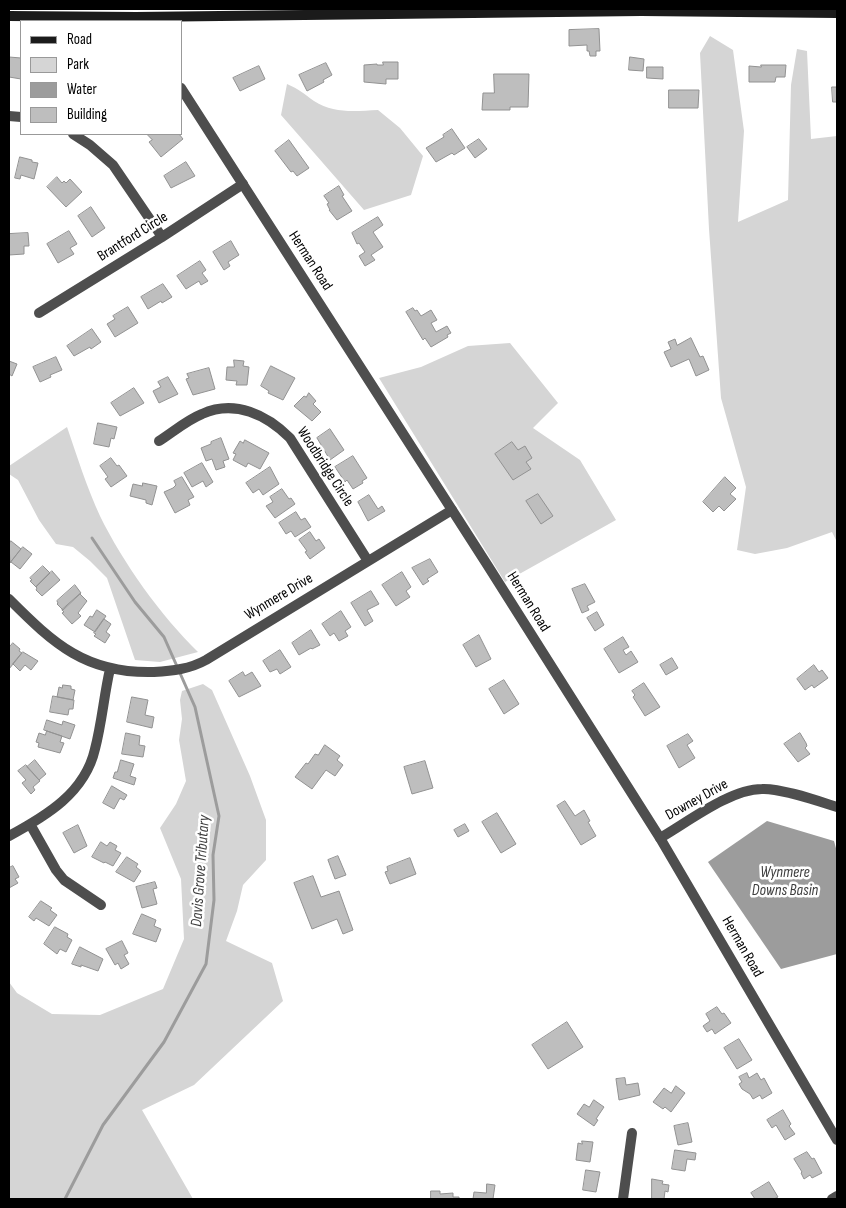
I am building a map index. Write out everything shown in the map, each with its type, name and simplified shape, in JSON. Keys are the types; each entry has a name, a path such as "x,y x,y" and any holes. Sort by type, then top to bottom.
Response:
{"main road":[{"path":"9,16 137,19 641,12 837,13"}],"street":[{"name":"Herman Road","path":"182,90 660,838 837,1140"},
{"path":"75,135 90,145 113,165 162,237"},
{"name":"Brantford Circle","path":"39,313 162,237 243,184"},
{"name":"Woodbridge Circle","path":"159,441 202,414 215,410 227,408 241,409 265,418 290,438 368,561"},
{"name":"Wynmere Drive","path":"9,598 51,638 83,658 110,669 146,672 179,670 206,660 452,510"},
{"path":"9,836 66,799 82,779 95,750 110,669"},
{"name":"Downey Drive","path":"660,838 729,797 748,790 764,789 777,791 837,807"},
{"path":"30,824 56,870 64,880 101,905"},
{"path":"623,1199 632,1134"},
{"path":"832,1199 837,1196"}],"green space":[{"path":"710,36 733,50 744,131 738,222 788,200 791,85 797,49 807,51 811,139 837,136 837,542 832,532 787,548 755,554 737,550 746,487 721,398 709,229 700,53"},
{"path":"287,84 329,108 345,111 378,110 400,128 423,156 411,195 364,210 281,115"},
{"path":"510,343 558,403 533,428 580,460 616,520 505,582 379,378 421,367 468,346"},
{"path":"67,427 82,472 109,534 131,570 157,606 198,652 160,662 135,660 107,578 73,547 56,544 39,520 18,480 9,474 9,466"},
{"path":"203,684 212,690 250,776 266,820 266,860 243,885 237,911 226,941 272,963 283,1001 194,1085 142,1110 193,1199 9,1199 9,982 17,993 52,1014 100,1015 163,989 184,939 181,879 160,828 176,804 186,781 179,740 182,719 180,700 182,691"}],"water":[{"name":"Wynmere Downs Basin","path":"767,821 834,841 837,852 837,954 781,969 708,862"}],"building":[{"path":"599,29 600,51 596,51 596,56 590,56 589,51 587,51 587,45 569,46 569,30"},
{"path":"9,57 20,58 20,79 9,77"},
{"path":"630,57 644,59 643,71 629,70"},
{"path":"383,62 398,62 398,79 386,79 386,84 364,82 364,65 383,65"},
{"path":"326,63 332,75 323,80 324,82 307,91 299,75"},
{"path":"761,65 786,65 785,77 776,77 775,82 749,82 749,66 761,67"},
{"path":"259,66 265,79 240,91 233,78"},
{"path":"647,67 663,67 663,79 647,78"},
{"path":"494,74 529,74 528,107 510,107 510,110 482,110 483,93 494,93"},
{"path":"832,87 837,87 837,102 833,102"},
{"path":"669,90 699,90 698,108 669,108"},
{"path":"452,129 465,148 454,155 452,153 436,162 426,148 444,137 443,135"},
{"path":"148,135 180,135 183,139 161,157 149,142 152,140"},
{"path":"479,139 487,149 475,158 467,147"},
{"path":"289,140 309,168 297,176 293,171 291,172 275,151"},
{"path":"20,157 38,163 34,179 21,175 20,179 15,178"},
{"path":"186,162 195,176 171,188 164,176"},
{"path":"57,177 62,183 64,181 66,183 70,179 82,192 66,207 47,187"},
{"path":"339,186 344,195 342,196 352,211 337,220 329,210 327,204 329,203 324,196"},
{"path":"91,207 105,228 92,237 78,216"},
{"path":"378,217 383,225 373,232 383,247 371,255 375,260 365,266 359,256 365,252 359,243 357,244 352,233"},
{"path":"69,231 77,244 70,248 74,254 58,263 47,244"},
{"path":"28,233 29,246 24,246 24,254 9,255 9,234"},
{"path":"231,241 239,255 228,262 230,266 224,270 213,252"},
{"path":"200,261 206,270 202,273 208,281 201,285 199,281 186,289 177,276"},
{"path":"163,284 172,297 148,309 141,297"},
{"path":"128,307 138,323 115,337 107,324 115,319 113,316"},
{"path":"413,308 421,316 431,310 437,320 431,323 436,332 447,326 451,333 447,335 448,337 431,347 425,338 423,340 406,312"},
{"path":"92,329 101,342 91,349 90,347 74,356 67,346"},
{"path":"691,338 700,357 703,356 709,370 696,376 689,359 671,367 664,352 671,349 668,342 675,339 677,345"},
{"path":"56,357 62,370 40,382 33,367"},
{"path":"234,360 244,361 243,366 249,367 247,385 236,385 237,381 226,380 227,367 234,367"},
{"path":"9,361 17,364 12,376 9,374"},
{"path":"271,366 295,378 283,400 268,393 269,391 261,386"},
{"path":"209,368 215,389 193,395 186,379 189,378 187,374"},
{"path":"168,377 178,394 159,403 153,391 161,387 158,382"},
{"path":"134,388 144,403 120,416 111,403"},
{"path":"309,393 316,401 313,404 321,412 312,421 294,406"},
{"path":"98,423 117,427 114,439 111,438 109,447 94,444"},
{"path":"330,429 344,450 330,460 317,438"},
{"path":"221,438 229,459 223,461 225,467 216,470 212,459 206,461 201,448"},
{"path":"245,440 269,453 260,469 248,463 246,467 233,460 236,454 233,453 240,441 243,443"},
{"path":"512,442 518,450 525,446 532,458 526,462 531,469 513,480 495,454"},
{"path":"353,456 367,478 353,489 347,480 345,482 335,467"},
{"path":"111,458 127,476 111,487 105,479 108,477 100,466"},
{"path":"202,463 213,482 206,487 203,481 192,487 184,473"},
{"path":"270,467 279,484 263,495 259,489 253,493 246,483"},
{"path":"182,477 194,497 188,500 190,505 175,513 164,492 173,488 176,485 174,481"},
{"path":"725,477 736,488 730,494 736,499 724,511 719,506 713,512 703,502"},
{"path":"143,483 157,486 152,505 146,503 146,500 130,496 133,484 142,486"},
{"path":"282,489 295,504 275,518 266,506 273,502 270,497"},
{"path":"538,494 553,516 541,524 526,501"},
{"path":"369,495 378,509 382,506 385,511 368,521 358,502"},
{"path":"296,512 301,520 305,518 311,527 295,537 291,531 286,534 279,523"},
{"path":"310,532 316,541 319,539 325,548 310,559 299,540"},
{"path":"11,541 21,549 10,563 9,545"},
{"path":"23,547 32,554 20,569 11,562"},
{"path":"430,559 438,572 427,579 429,581 423,585 412,568"},
{"path":"43,566 50,573 36,587 30,581 32,580 30,578"},
{"path":"52,571 60,580 42,596 36,590 36,587"},
{"path":"402,572 411,587 406,591 410,597 396,606 382,585"},
{"path":"585,584 595,602 587,606 589,610 582,613 572,589"},
{"path":"75,585 81,593 63,610 57,604 57,601"},
{"path":"371,591 379,604 367,610 373,621 365,626 351,603"},
{"path":"80,594 87,601 78,613 81,616 72,624 62,613 64,612 62,610"},
{"path":"97,610 106,616 95,632 84,625"},
{"path":"341,611 351,627 345,631 348,636 339,641 334,633 330,636 322,624"},
{"path":"597,612 604,625 595,631 587,618"},
{"path":"104,619 111,624 106,632 110,635 105,643 94,636 96,634 94,633"},
{"path":"311,630 320,645 299,655 292,643"},
{"path":"479,635 491,659 476,667 463,645"},
{"path":"623,637 629,647 623,650 626,655 631,651 638,662 619,673 604,649"},
{"path":"13,643 22,653 9,669 9,648"},
{"path":"280,650 291,667 280,674 277,669 270,672 263,661"},
{"path":"23,652 38,661 31,670 25,665 20,671 13,664"},
{"path":"672,658 678,668 666,675 660,665"},
{"path":"814,665 819,672 822,670 828,678 814,688 812,685 805,690 797,679"},
{"path":"243,672 245,676 252,672 261,686 239,697 229,681"},
{"path":"504,680 519,704 504,714 489,689"},
{"path":"644,683 660,707 645,716 633,697 635,695 632,691"},
{"path":"63,685 71,686 71,689 75,690 73,700 57,697 59,687 62,688"},
{"path":"53,696 74,700 73,709 69,709 68,715 50,712"},
{"path":"132,697 148,700 145,715 154,717 152,728 127,722"},
{"path":"47,720 62,725 63,721 75,725 70,739 44,730"},
{"path":"47,731 62,736 60,742 64,743 60,753 38,747 39,743 36,742 39,733 45,735"},
{"path":"126,733 140,736 139,745 145,746 143,757 122,754"},
{"path":"800,733 807,746 805,748 810,754 798,762 784,744"},
{"path":"688,734 693,741 687,745 695,758 679,768 667,746"},
{"path":"325,745 340,756 337,760 343,765 335,776 326,770 312,789 295,777 315,754 318,755"},
{"path":"35,760 46,774 39,780 27,767"},
{"path":"121,760 134,764 130,776 136,778 134,785 113,778"},
{"path":"425,761 433,788 412,794 404,767"},
{"path":"26,765 40,781 33,787 35,790 31,794 22,783 26,780 18,771"},
{"path":"112,786 127,795 124,800 120,798 114,809 103,803"},
{"path":"565,801 575,816 584,810 596,836 581,845 557,806"},
{"path":"497,813 516,844 501,853 482,822"},
{"path":"465,824 469,831 458,837 454,830"},
{"path":"78,825 87,846 74,853 63,833"},
{"path":"101,842 107,846 110,842 117,846 115,850 121,853 113,866 92,857"},
{"path":"338,856 346,875 335,879 328,860"},
{"path":"127,857 138,864 136,867 141,871 134,882 116,872"},
{"path":"410,858 416,874 390,884 385,872 388,871 387,867"},
{"path":"13,866 19,877 15,879 18,883 9,888 9,868"},
{"path":"313,876 321,897 339,891 353,930 343,934 337,919 312,929 294,883"},
{"path":"155,882 157,888 153,889 157,904 142,908 136,887"},
{"path":"41,901 52,908 50,910 57,915 49,926 36,918 34,921 29,917"},
{"path":"142,914 156,920 154,926 161,929 156,942 133,934"},
{"path":"55,927 68,934 67,937 72,940 66,952 60,949 57,954 44,944"},
{"path":"122,941 128,953 124,955 129,964 121,969 118,963 115,965 106,949"},
{"path":"80,947 103,959 98,971 72,964"},
{"path":"717,1007 731,1023 715,1034 712,1029 707,1032 703,1026 710,1021 706,1014"},
{"path":"567,1022 583,1047 548,1069 532,1045"},
{"path":"739,1039 752,1060 737,1069 724,1048"},
{"path":"747,1073 749,1078 757,1073 761,1080 764,1078 772,1093 762,1099 760,1095 753,1099 739,1084 742,1082 739,1077"},
{"path":"625,1078 626,1085 638,1083 640,1095 619,1100 616,1079"},
{"path":"676,1086 685,1093 671,1112 653,1102 664,1088 671,1093"},
{"path":"594,1100 604,1107 594,1126 577,1114 584,1104 589,1107"},
{"path":"783,1110 791,1124 789,1126 795,1134 785,1140 776,1125 772,1128 767,1120"},
{"path":"688,1123 692,1142 678,1145 674,1126"},
{"path":"582,1141 593,1142 590,1162 576,1160 578,1143 582,1144"},
{"path":"675,1150 696,1153 695,1160 687,1159 685,1171 672,1169"},
{"path":"807,1152 812,1159 814,1158 822,1173 812,1178 810,1175 804,1179 794,1159"},
{"path":"586,1170 600,1172 596,1192 583,1190"},
{"path":"652,1179 663,1181 662,1184 669,1185 668,1192 665,1191 664,1199 652,1199"},
{"path":"769,1182 778,1197 774,1199 755,1199 751,1193"},
{"path":"487,1184 495,1185 493,1199 473,1199 474,1192 486,1193"},
{"path":"431,1191 440,1191 440,1194 453,1193 453,1197 459,1197 459,1199 431,1199"}],"waterway":[{"name":"Davis Grove Tributary","path":"65,1199 103,1125 164,1042 206,964 214,900 213,855 219,816 195,707 164,637 135,602 92,538"}]}
